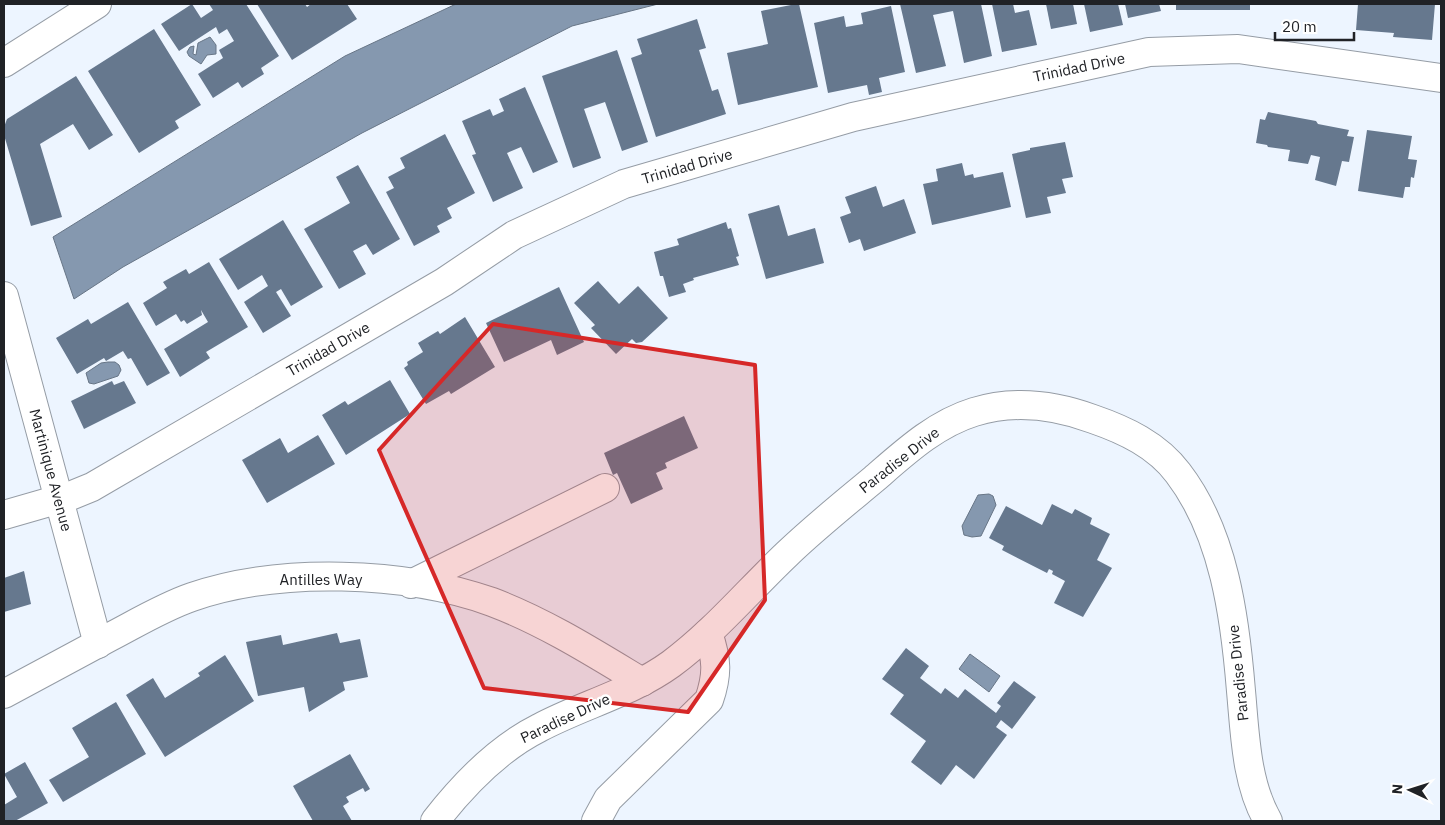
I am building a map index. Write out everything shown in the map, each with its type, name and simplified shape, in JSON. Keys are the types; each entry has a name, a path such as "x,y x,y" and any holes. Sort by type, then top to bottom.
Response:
{"street":[{"path":"4,63 96,4"},
{"name":"Trinidad Drive","path":"4,515 81,492 444,282 514,236 624,184 853,117 1149,52 1238,49 1441,78"},
{"name":"Martinique Avenue","path":"4,296 98,644"},
{"name":"Paradise Drive","path":"435,821 470,781 513,743 552,721 642,682 665,668 708,633 808,535 902,455 940,427 971,413 1003,406 1038,406 1086,416 1134,435 1158,452 1178,473 1194,498 1216,550 1230,605 1248,754 1258,797 1268,821"},
{"path":"411,584 605,488"},
{"name":"Antilles Way","path":"4,694 144,619 191,598 248,582 333,576 411,584 473,596 502,606 557,632 642,682"},
{"path":"596,821 608,798 708,700 716,678 714,652 708,633"}],"highlighted area":[{"path":"493,324 755,365 765,600 688,712 484,688 379,450"}],"water":[{"path":"456,4 658,4 572,26 362,133 123,267 74,299 53,237 345,56"},
{"path":"210,37 216,45 216,54 207,55 201,64 189,56 187,52 190,47 194,46 193,54 196,55 198,43"},
{"path":"115,362 119,365 121,370 118,376 94,384 89,383 86,373 101,363"},
{"path":"989,494 993,496 996,505 981,536 972,537 964,535 962,526 978,495"},
{"path":"970,654 1000,676 989,692 959,669"}],"building":[{"path":"192,4 201,18 213,10 209,4 246,4 279,56 261,68 264,74 242,88 238,82 213,98 198,74 223,58 219,50 234,41 227,29 219,34 216,27 179,51 161,24"},
{"path":"257,4 305,4 307,7 311,4 347,4 357,19 292,60"},
{"path":"799,4 818,87 738,105 727,53 768,44 761,11"},
{"path":"900,4 981,4 992,56 964,63 953,11 933,15 946,66 916,73"},
{"path":"992,4 1013,4 1015,13 1029,10 1037,45 1002,52"},
{"path":"1046,4 1073,4 1077,24 1051,29"},
{"path":"1084,4 1118,4 1123,25 1090,32"},
{"path":"1125,4 1159,4 1161,11 1128,18"},
{"path":"1176,4 1250,4 1250,10 1176,10"},
{"path":"1358,4 1435,4 1432,40 1393,37 1394,33 1356,30"},
{"path":"891,6 905,72 879,78 882,92 869,95 867,85 828,93 814,23 844,16 846,27 863,24 861,13"},
{"path":"697,19 706,48 699,50 712,91 718,89 726,114 656,137 631,58 642,54 637,39"},
{"path":"154,29 201,105 175,121 179,128 139,153 88,71"},
{"path":"617,50 648,142 622,151 605,102 584,109 601,158 573,168 542,76"},
{"path":"76,76 113,135 89,150 73,124 40,144 62,217 31,226 4,135 4,127 7,119"},
{"path":"525,87 558,162 533,173 521,147 507,153 523,188 493,202 472,155 476,154 462,121 490,109 493,116 504,111 499,99"},
{"path":"1268,112 1316,121 1318,124 1349,130 1347,136 1354,137 1349,162 1342,161 1336,186 1315,180 1320,157 1311,155 1308,164 1288,161 1290,150 1256,143 1260,119 1265,120"},
{"path":"1367,130 1412,136 1408,159 1417,160 1414,178 1411,177 1410,187 1405,187 1403,198 1358,191"},
{"path":"445,134 475,193 447,208 452,218 437,226 440,232 414,246 386,192 394,188 388,177 405,168 400,158"},
{"path":"1065,142 1073,177 1062,179 1066,193 1047,197 1051,213 1026,218 1012,154 1030,150 1030,148"},
{"path":"962,163 965,176 973,174 974,178 1003,172 1011,207 932,225 923,184 938,181 936,169"},
{"path":"358,165 400,239 373,255 366,244 353,251 366,274 339,289 304,229 350,203 336,177"},
{"path":"876,186 883,207 904,199 916,233 864,251 860,239 849,243 840,217 851,213 845,197"},
{"path":"779,205 788,236 815,228 824,263 766,279 748,214"},
{"path":"283,220 323,287 291,306 281,289 276,292 291,316 263,333 244,302 268,286 262,275 238,290 219,259"},
{"path":"726,222 728,229 731,228 739,256 736,257 739,265 693,278 694,280 683,284 686,292 669,297 663,276 660,276 654,252 679,245 677,239"},
{"path":"209,262 248,327 206,352 210,358 180,377 164,349 208,322 201,310 202,315 187,324 184,320 181,322 176,314 156,326 143,303 167,288 163,282 186,269 189,274"},
{"path":"598,281 619,304 638,286 668,318 642,342 636,343 632,339 616,354 591,328 595,325 574,303"},
{"path":"559,287 584,342 557,355 551,340 504,362 486,323"},
{"path":"128,302 170,373 147,386 131,358 128,359 123,351 106,361 104,358 77,374 56,338 88,319 91,324"},
{"path":"465,317 495,367 451,394 449,391 426,404 404,368 408,365 407,362 423,352 418,343 438,331 440,334"},
{"path":"390,380 410,414 346,455 322,415 345,401 348,405"},
{"path":"112,381 114,385 124,381 136,403 84,429 71,401"},
{"path":"684,416 698,448 665,463 667,468 656,473 663,489 631,504 617,473 613,475 604,453"},
{"path":"318,435 335,464 267,503 242,460 280,438 288,453"},
{"path":"1052,504 1072,514 1075,509 1092,518 1090,524 1110,534 1097,560 1112,568 1083,617 1054,603 1065,581 1052,574 1053,571 1049,569 1047,573 1002,550 1004,546 989,538 1006,506 1042,525"},
{"path":"24,571 31,604 4,612 4,578"},
{"path":"337,633 340,643 360,639 368,677 343,682 345,690 309,712 304,687 258,696 246,642 281,635 283,645"},
{"path":"906,648 929,666 920,678 941,694 945,688 958,698 965,689 996,713 1001,706 997,703 1014,681 1036,697 1012,729 1001,720 996,727 1007,735 974,779 956,765 941,785 911,762 926,741 890,714 904,695 882,679"},
{"path":"225,655 254,701 165,757 126,695 153,678 165,698 200,676 198,673"},
{"path":"116,702 146,754 63,802 49,780 89,757 72,728"},
{"path":"350,754 370,789 365,792 363,788 346,797 349,802 343,806 352,821 313,821 293,786"},
{"path":"25,762 48,803 15,821 4,821 4,805 17,797 4,774"}]}
